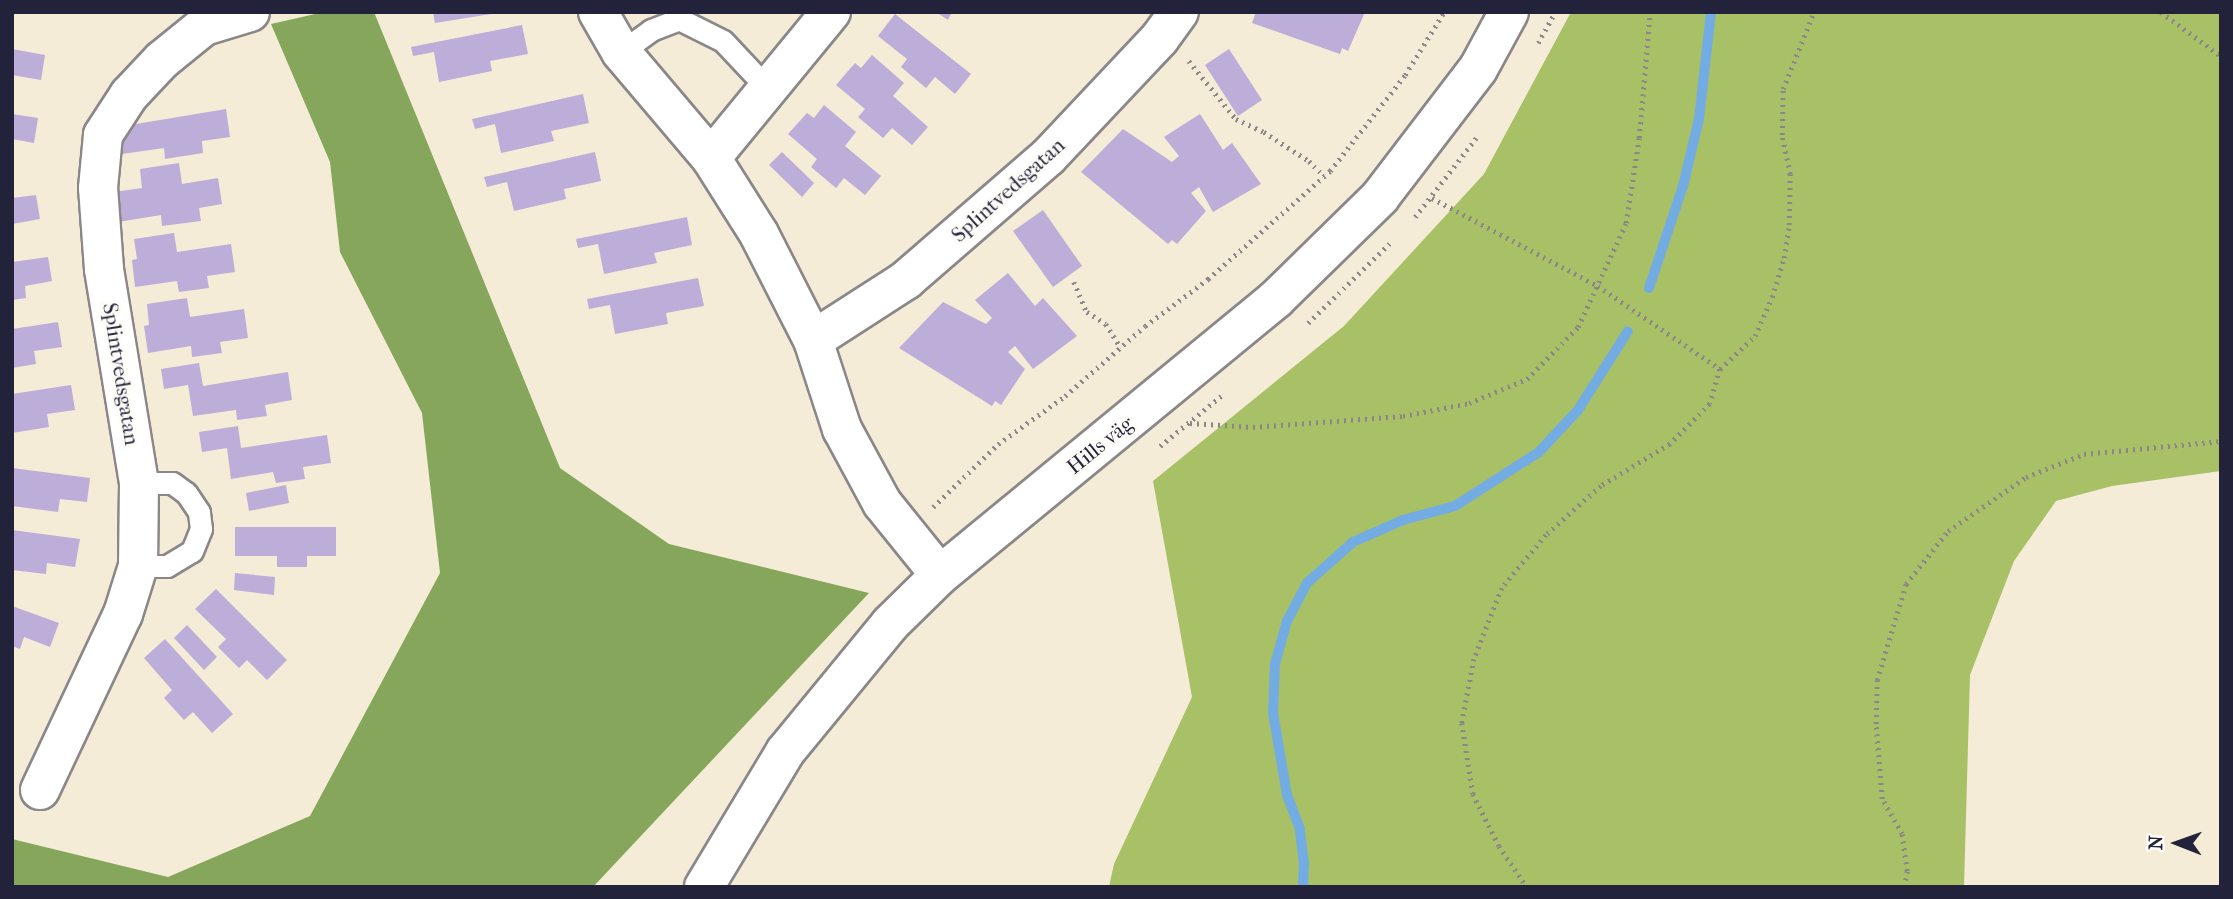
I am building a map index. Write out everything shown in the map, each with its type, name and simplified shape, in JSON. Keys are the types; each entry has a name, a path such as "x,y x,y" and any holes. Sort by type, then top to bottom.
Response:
{"street":[{"name":"Splintvedsgatan","path":"40,790 122,614 138,566 139,484 104,269 98,188 103,135 129,95 162,60 204,26 250,12"},
{"path":"598,12 621,52 711,158 760,234 813,340 842,429 883,503 940,575"},
{"path":"711,158 831,12"},
{"name":"Hills väg","path":"704,887 785,752 890,624 940,575 1276,299 1380,197 1478,69 1509,12"},
{"name":"Splintvedsgatan","path":"813,340 906,281 1048,157 1170,25"}],"lane":[{"path":"621,52 651,30 679,19 698,26 723,41 768,89"},
{"path":"138,566 167,566 192,551 201,529 200,512 186,493 172,483 139,484"}],"path":[{"path":"931,509 998,444 1065,396 1208,279 1324,176 1357,139 1405,75 1444,12"},
{"path":"1190,423 1253,427 1402,416 1469,403 1527,379 1578,327 1626,223 1639,138 1650,12"},
{"path":"1527,887 1499,846 1473,794 1462,723 1474,659 1502,588 1546,535 1601,486 1671,444 1710,404 1720,369 1755,336 1772,297 1784,258 1789,225 1790,174 1782,135 1783,89 1814,12"},
{"path":"2161,12 2221,56"},
{"path":"1170,25 1191,62 1236,119 1264,132 1309,161 1324,176"},
{"path":"1432,198 1598,286 1720,369"},
{"path":"1074,282 1087,312 1106,324 1121,348"},
{"path":"1904,887 1907,871 1902,834 1882,799 1876,724 1877,680 1906,584 1948,531 2026,477 2084,454 2221,441"}],"green space":[{"path":"324,12 374,12 560,468 669,544 869,593 593,887 12,887 12,839 168,877 310,816 440,573 422,413 340,252 330,162 271,24"},
{"path":"1571,12 2221,12 2221,471 2112,486 2056,501 2014,561 1970,675 1964,887 1109,887 1114,864 1192,697 1153,481 1344,326 1484,174"}],"building":[{"path":"433,12 491,12 491,14 435,23"},
{"path":"936,12 952,12 948,20"},
{"path":"1256,12 1365,12 1348,51 1342,48 1340,54 1252,23"},
{"path":"895,14 971,74 955,94 935,77 926,88 901,67 907,59 878,36"},
{"path":"522,25 528,54 490,61 492,71 439,82 434,52 413,56 411,47"},
{"path":"12,49 45,55 41,80 12,75"},
{"path":"1229,49 1262,100 1238,116 1205,65"},
{"path":"872,55 904,83 893,96 928,127 912,145 892,128 883,138 858,117 865,109 836,85 855,63 861,68"},
{"path":"583,94 589,123 551,131 554,141 501,153 495,124 475,129 472,119"},
{"path":"824,105 856,132 845,146 881,176 865,195 844,178 836,188 811,167 817,159 788,134 807,113 814,118"},
{"path":"226,109 230,137 202,141 203,153 165,159 164,148 122,154 118,127"},
{"path":"12,114 38,118 34,143 12,139"},
{"path":"1200,114 1223,150 1232,143 1261,184 1213,212 1199,187 1191,193 1206,211 1177,244 1172,240 1168,244 1081,172 1123,129 1172,162 1179,156 1164,137"},
{"path":"595,152 601,181 564,189 566,199 514,211 507,182 487,187 484,177"},
{"path":"782,152 814,183 802,197 769,165"},
{"path":"179,163 182,184 218,178 222,204 199,208 201,221 162,226 161,215 118,222 114,192 142,188 140,169"},
{"path":"36,195 40,219 12,224 12,198"},
{"path":"1043,210 1082,266 1053,287 1013,231"},
{"path":"687,217 692,245 654,253 657,263 604,274 598,244 578,248 576,239"},
{"path":"174,233 177,252 231,244 235,272 207,276 209,288 179,292 177,281 135,287 132,260 137,259 134,239"},
{"path":"48,257 52,281 25,286 26,298 12,300 12,262"},
{"path":"1008,273 1035,306 1043,298 1077,336 1033,369 1015,346 1008,352 1025,369 1001,405 995,401 992,406 899,348 943,302 986,324 992,318 975,300"},
{"path":"698,278 704,306 666,313 668,324 615,334 610,305 589,309 587,299"},
{"path":"187,298 190,317 244,309 248,338 220,342 222,353 192,357 191,346 148,353 144,326 149,325 147,304"},
{"path":"58,322 62,347 34,351 36,364 12,368 12,329"},
{"path":"199,363 203,386 288,372 292,400 265,405 267,416 237,420 236,410 193,416 188,385 164,389 161,369"},
{"path":"71,385 75,410 47,414 49,427 12,433 12,394"},
{"path":"238,426 241,448 327,435 331,463 303,467 305,479 276,483 273,472 231,479 227,448 202,452 199,432"},
{"path":"12,468 90,478 87,502 60,499 58,512 12,506"},
{"path":"286,485 289,503 249,511 246,493"},
{"path":"235,527 336,527 336,556 307,556 307,567 277,567 277,556 235,556"},
{"path":"12,530 80,539 75,567 47,563 46,574 12,570"},
{"path":"235,573 275,577 274,595 234,590"},
{"path":"216,589 287,660 267,680 247,660 239,668 218,647 226,639 195,609"},
{"path":"12,606 59,623 50,647 24,637 20,649 12,646"},
{"path":"187,625 217,657 204,670 174,638"},
{"path":"165,639 233,714 212,733 193,712 184,720 164,698 172,690 144,658"}],"waterway":[{"path":"1649,288 1683,186 1699,119 1711,12"},
{"path":"1303,887 1304,864 1300,829 1287,795 1273,713 1275,664 1287,621 1307,583 1353,542 1403,520 1455,506 1539,452 1578,410 1628,331"}]}
